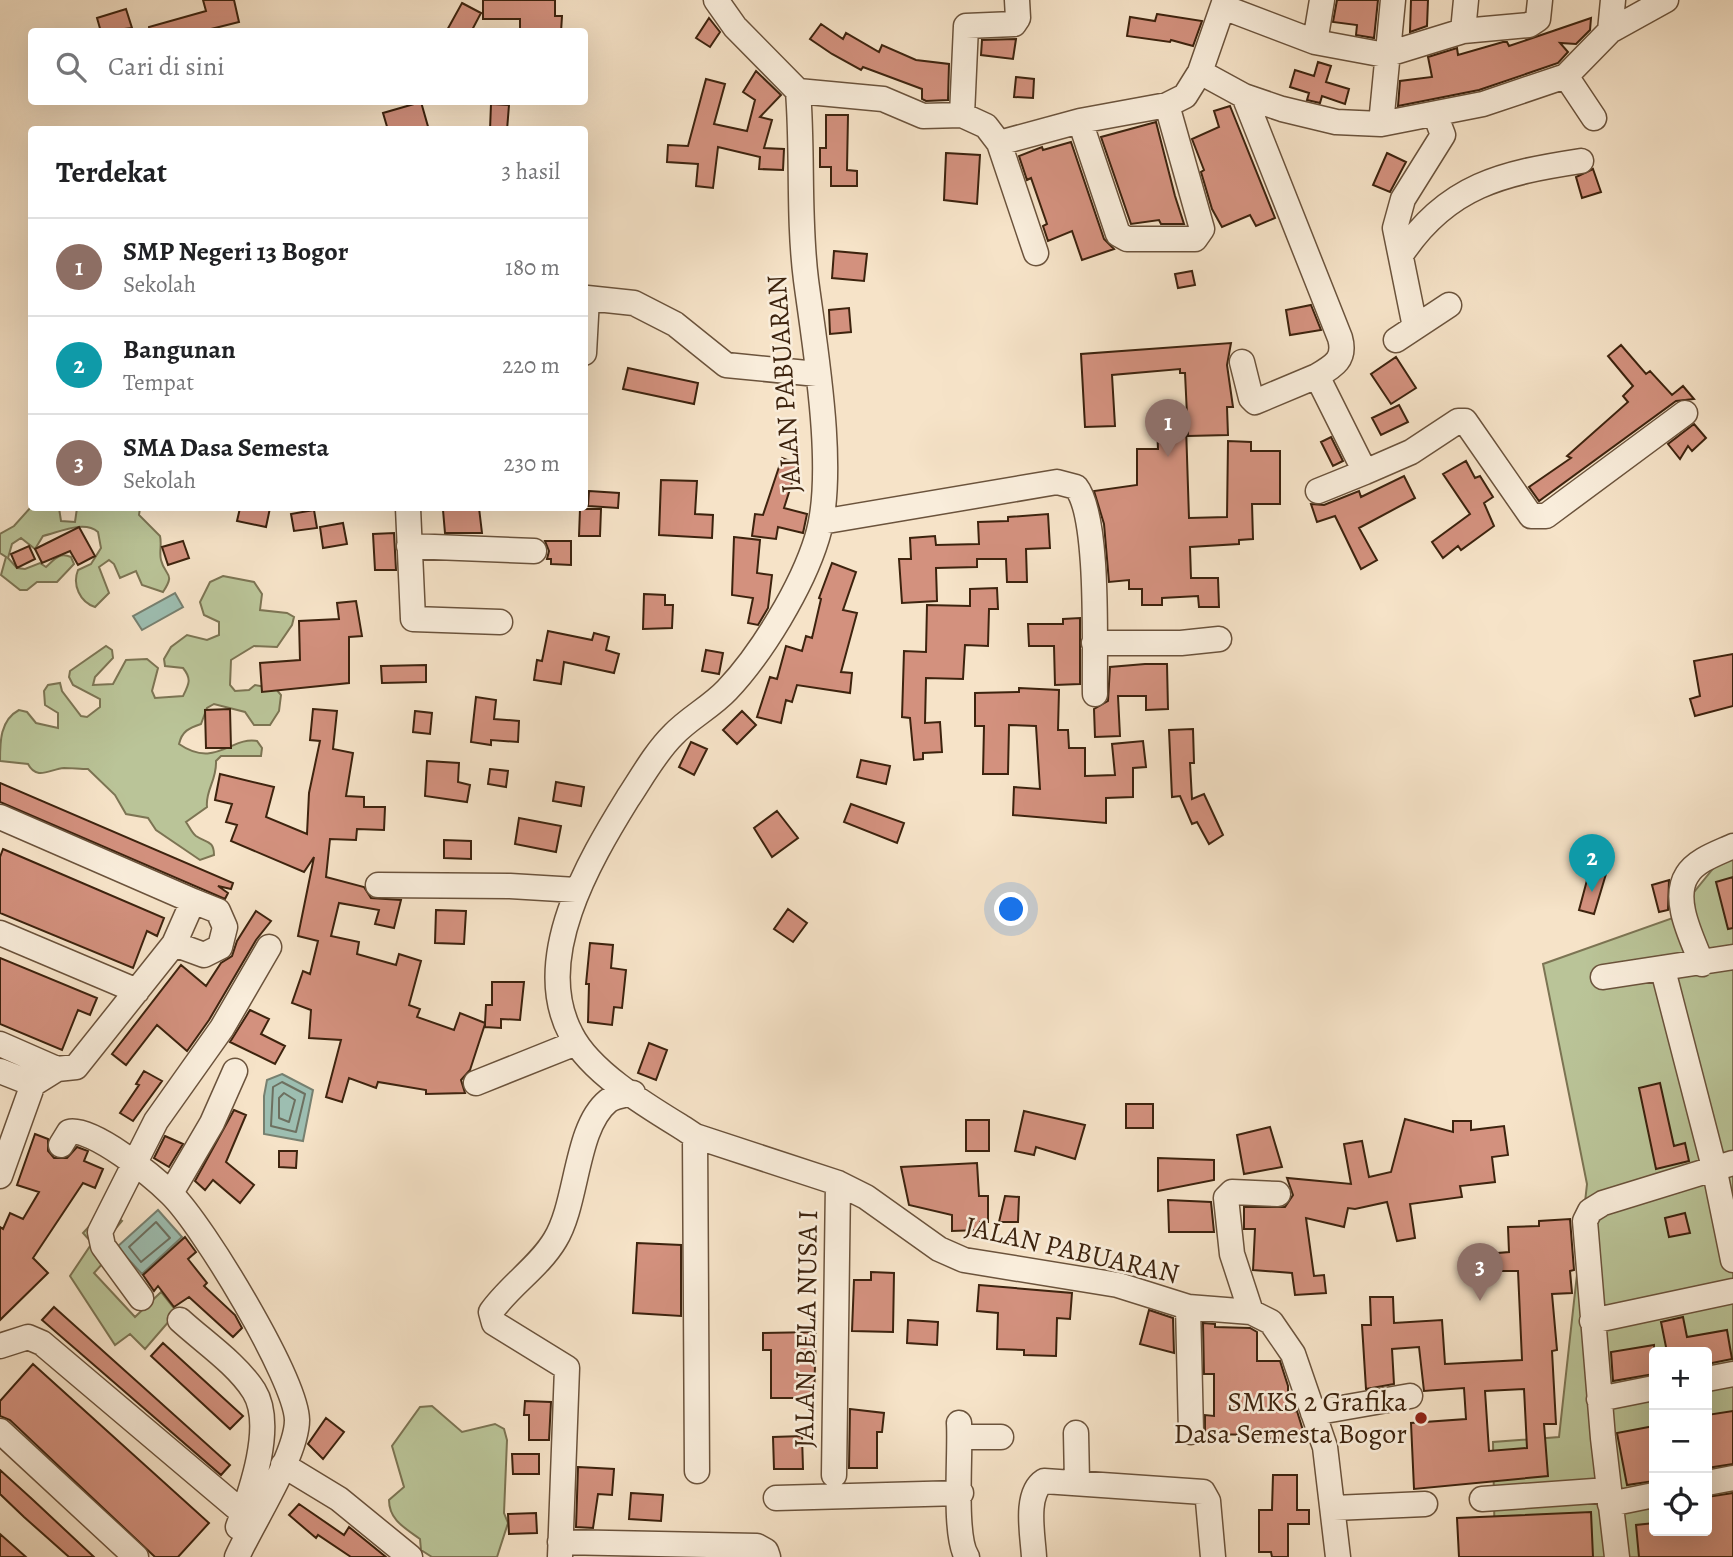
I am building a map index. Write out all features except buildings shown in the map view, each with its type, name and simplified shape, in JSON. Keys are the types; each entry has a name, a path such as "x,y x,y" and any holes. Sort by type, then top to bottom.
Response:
{"street":[{"path":"716,0 735,27 798,91 883,99 923,116 962,115 993,135 1036,253"},
{"path":"962,115 966,26 1014,24 1018,18 1017,0"},
{"path":"1315,42 1322,0"},
{"path":"1381,124 1385,55 1392,0"},
{"path":"1462,31 1466,0"},
{"path":"1080,121 1118,234 1127,239 1195,239 1202,232 1186,89 1224,4 1315,42 1385,55 1462,31 1533,24 1539,15 1540,0"},
{"path":"1611,31 1613,0"},
{"path":"993,135 1080,121 1186,89 1244,96 1336,122 1381,124 1435,114 1531,90 1566,76 1611,31 1665,0"},
{"path":"1566,76 1594,118"},
{"name":"JALAN PABUARAN","path":"798,91 806,283 823,454 821,522 808,560 764,644 727,690 673,735 662,748 608,831 576,890 567,918 557,988 564,1018 576,1043 604,1073 695,1136 838,1183 866,1197 939,1249 964,1260 1118,1285 1188,1307 1251,1312"},
{"path":"1242,362 1251,398 1255,402 1317,376 1339,361 1343,348 1244,96"},
{"path":"1435,114 1443,135 1404,199 1395,228 1401,255 1405,334 1448,305"},
{"path":"1401,255 1417,230 1435,213 1477,184 1521,170 1581,161"},
{"path":"588,298 634,303 676,324 726,365 817,374"},
{"path":"1317,376 1365,472"},
{"path":"1318,491 1411,452 1458,421 1465,421 1531,516 1538,518 1546,516 1685,414"},
{"path":"821,522 1057,482 1076,487 1081,493 1089,524 1095,694"},
{"path":"408,511 413,619 500,622"},
{"path":"409,545 534,551"},
{"path":"1094,643 1181,643 1219,639"},
{"path":"0,817 218,911 225,928 220,947 204,955 174,944"},
{"path":"1702,964 1686,920 1683,901 1687,875 1703,860 1733,846"},
{"path":"378,885 510,886 576,890"},
{"path":"0,1176 33,1084 57,1069 76,1067 174,944 193,901"},
{"path":"0,933 137,991"},
{"path":"141,1298 103,1246 100,1232 156,1121 222,1028 269,947"},
{"path":"1603,977 1702,964 1733,957"},
{"path":"1663,970 1724,1165 1733,1260"},
{"path":"476,1083 576,1043"},
{"path":"0,1044 57,1069"},
{"path":"0,1071 33,1084"},
{"path":"171,1193 212,1123 235,1071"},
{"path":"633,1093 608,1101 599,1112 579,1159 569,1209 557,1238 491,1312 494,1323 562,1364 568,1374 560,1550 757,1546 766,1551 768,1557"},
{"path":"61,1145 69,1132 80,1131 108,1144 171,1193 205,1239 285,1377 296,1406 297,1425 283,1465 237,1557"},
{"path":"695,1136 697,1471"},
{"path":"1618,1557 1599,1399 1585,1221 1590,1211 1603,1203 1724,1165"},
{"name":"JALAN BELA NUSA I","path":"834,1475 838,1183"},
{"path":"1278,1194 1232,1192 1226,1198 1231,1254 1251,1312 1271,1322 1293,1353 1325,1447 1338,1557"},
{"path":"1592,1321 1733,1291"},
{"path":"1188,1307 1191,1432"},
{"path":"180,1320 238,1373 254,1390 262,1406 262,1440 243,1513 226,1557"},
{"path":"0,1346 28,1337 42,1343 243,1513"},
{"path":"1712,1378 1733,1374"},
{"path":"1599,1399 1649,1389"},
{"path":"1313,1413 1410,1396"},
{"path":"967,1557 962,1542 960,1430 1001,1437"},
{"path":"0,1432 136,1557"},
{"path":"1076,1433 1077,1482"},
{"path":"283,1465 339,1499 410,1557"},
{"path":"1712,1482 1733,1478"},
{"path":"1034,1557 1032,1501 1038,1485 1044,1481 1203,1492 1208,1501 1213,1557"},
{"path":"776,1498 961,1493"},
{"path":"1482,1499 1649,1495"},
{"path":"1334,1508 1425,1504"}],"green space":[{"path":"28,510 59,511 61,521 75,522 77,511 140,511 139,515 160,536 161,560 169,581 163,592 142,585 136,571 120,578 114,564 109,560 99,567 109,593 95,607 90,605 81,597 76,576 78,570 91,564 101,548 98,532 79,527 43,536 35,549 21,538 12,544 8,558 17,568 25,569 40,563 46,567 63,555 71,557 74,564 57,582 37,582 27,590 20,590 1,575 6,557 0,553 0,534 14,526"},
{"path":"223,576 254,582 262,594 260,610 287,613 294,617 292,625 277,647 254,646 231,660 230,685 235,691 249,690 255,685 276,689 281,695 279,711 270,725 254,725 245,712 214,704 207,708 201,724 187,731 180,740 179,744 203,753 213,753 248,741 257,741 262,748 261,756 221,756 216,761 207,807 186,822 196,836 211,844 214,855 200,860 156,830 148,818 126,814 115,795 88,769 64,768 40,773 35,772 28,764 0,761 1,739 5,726 19,710 27,712 36,723 58,728 58,713 45,705 44,691 48,685 60,683 62,691 81,716 87,717 100,707 100,699 73,685 69,677 70,671 106,646 112,650 113,658 95,677 93,685 113,684 126,660 147,659 158,668 152,691 155,698 183,696 188,685 188,675 183,668 165,666 164,659 171,647 187,635 207,640 219,635 219,622 204,615 200,602 210,582"},
{"path":"1733,844 1733,1557 1495,1557 1493,1442 1559,1437 1587,1184 1543,964 1673,918"},
{"path":"105,1209 122,1221 95,1253 104,1262 94,1273 135,1317 161,1292 177,1312 145,1349 130,1334 115,1345 70,1276 92,1243 83,1233"},
{"path":"432,1406 462,1432 495,1424 504,1429 507,1440 504,1513 508,1523 497,1557 432,1557 421,1550 420,1539 399,1523 392,1513 389,1500 404,1487 392,1446 420,1407"}],"water":[{"path":"175,593 183,607 142,630 133,616"},
{"path":"282,1074 313,1090 303,1141 264,1134 264,1096 267,1080"},
{"path":"158,1210 182,1237 142,1274 117,1247"}],"place":[{"name":"SMP Negeri 13 Bogor","path":"1168,457"},
{"name":"Bangunan","path":"1592,892"},
{"name":"SMA Dasa Semesta","path":"1480,1301"},
{"name":"SMKS 2 Grafika Dasa Semesta Bogor","path":"1421,1418"}]}
